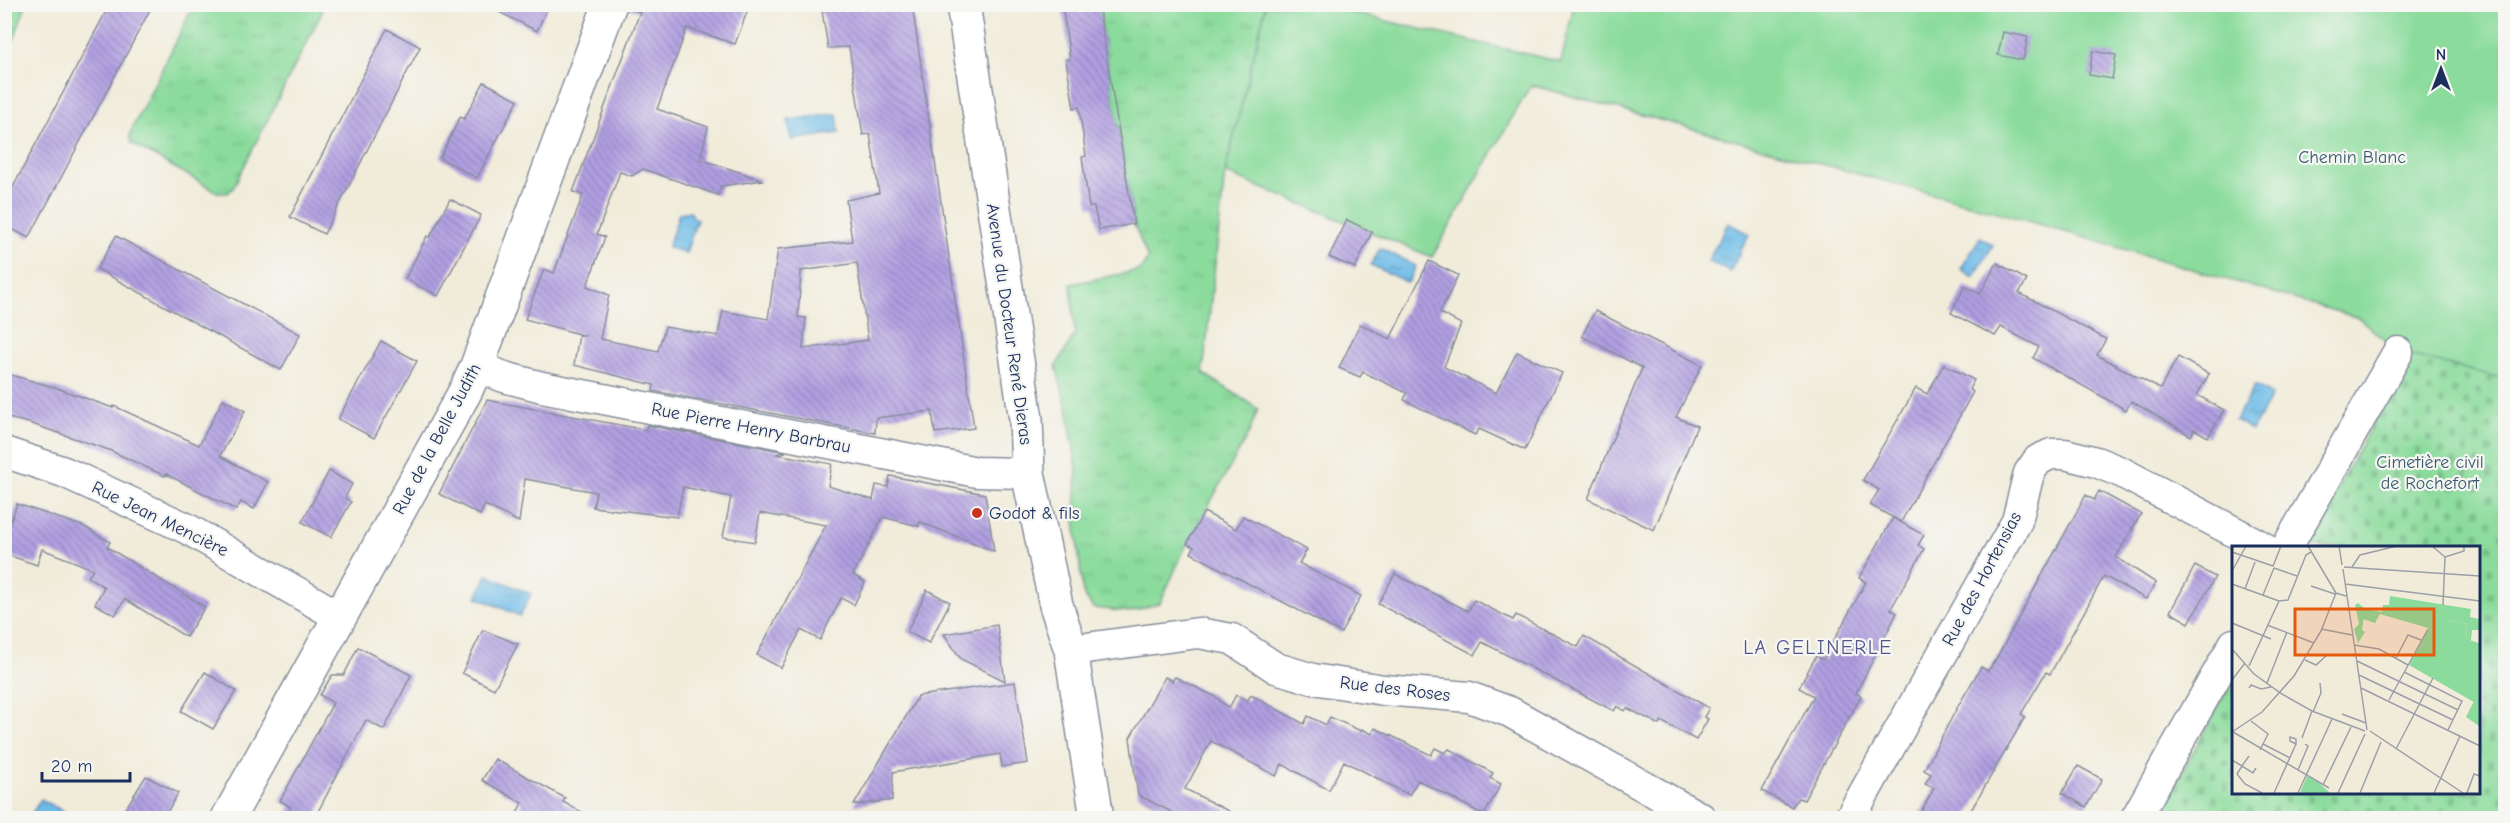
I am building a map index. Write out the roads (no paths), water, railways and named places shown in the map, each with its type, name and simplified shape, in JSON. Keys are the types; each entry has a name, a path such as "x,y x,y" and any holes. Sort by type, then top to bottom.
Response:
{"street":[{"name":"Rue de la Belle Judith","path":"228,819 466,390 477,366 610,4"},
{"name":"Avenue du Docteur René Dieras","path":"963,4 1026,418 1028,472 1056,605 1071,650 1097,819"},
{"path":"2288,546 2398,352"},
{"name":"Rue Pierre Henry Barbrau","path":"477,366 504,377 554,390 977,472 1028,472"},
{"name":"Rue Jean Mencière","path":"4,452 64,472 186,528 340,617"},
{"name":"Rue des Hortensias","path":"1850,819 2016,521 2029,472 2038,460 2051,454 2065,454 2096,462 2121,472 2261,546"},
{"name":"Rue des Roses","path":"1071,650 1198,633 1232,639 1276,668 1313,679 1384,690 1469,698 1510,712 1701,819"},
{"path":"2136,819 2232,648"}],"water":[{"path":"837,114 839,133 791,140 788,120"},
{"path":"690,211 697,219 686,253 668,247 679,213"},
{"path":"1728,223 1749,234 1730,272 1708,261"},
{"path":"1980,237 1993,245 1974,277 1961,269"},
{"path":"1380,248 1416,266 1408,283 1371,265"},
{"path":"2255,385 2272,395 2252,430 2235,420"},
{"path":"487,575 531,594 520,616 477,597"},
{"path":"41,799 75,818 29,818"}],"place":[{"name":"Godot & fils","path":"977,513"}],"district":[{"name":"LA GELINERLE","path":"1818,647"}],"park label":[{"name":"Chemin Blanc","path":"2352,157"},
{"name":"Cimetière civil de Rochefort","path":"2430,472"}]}
